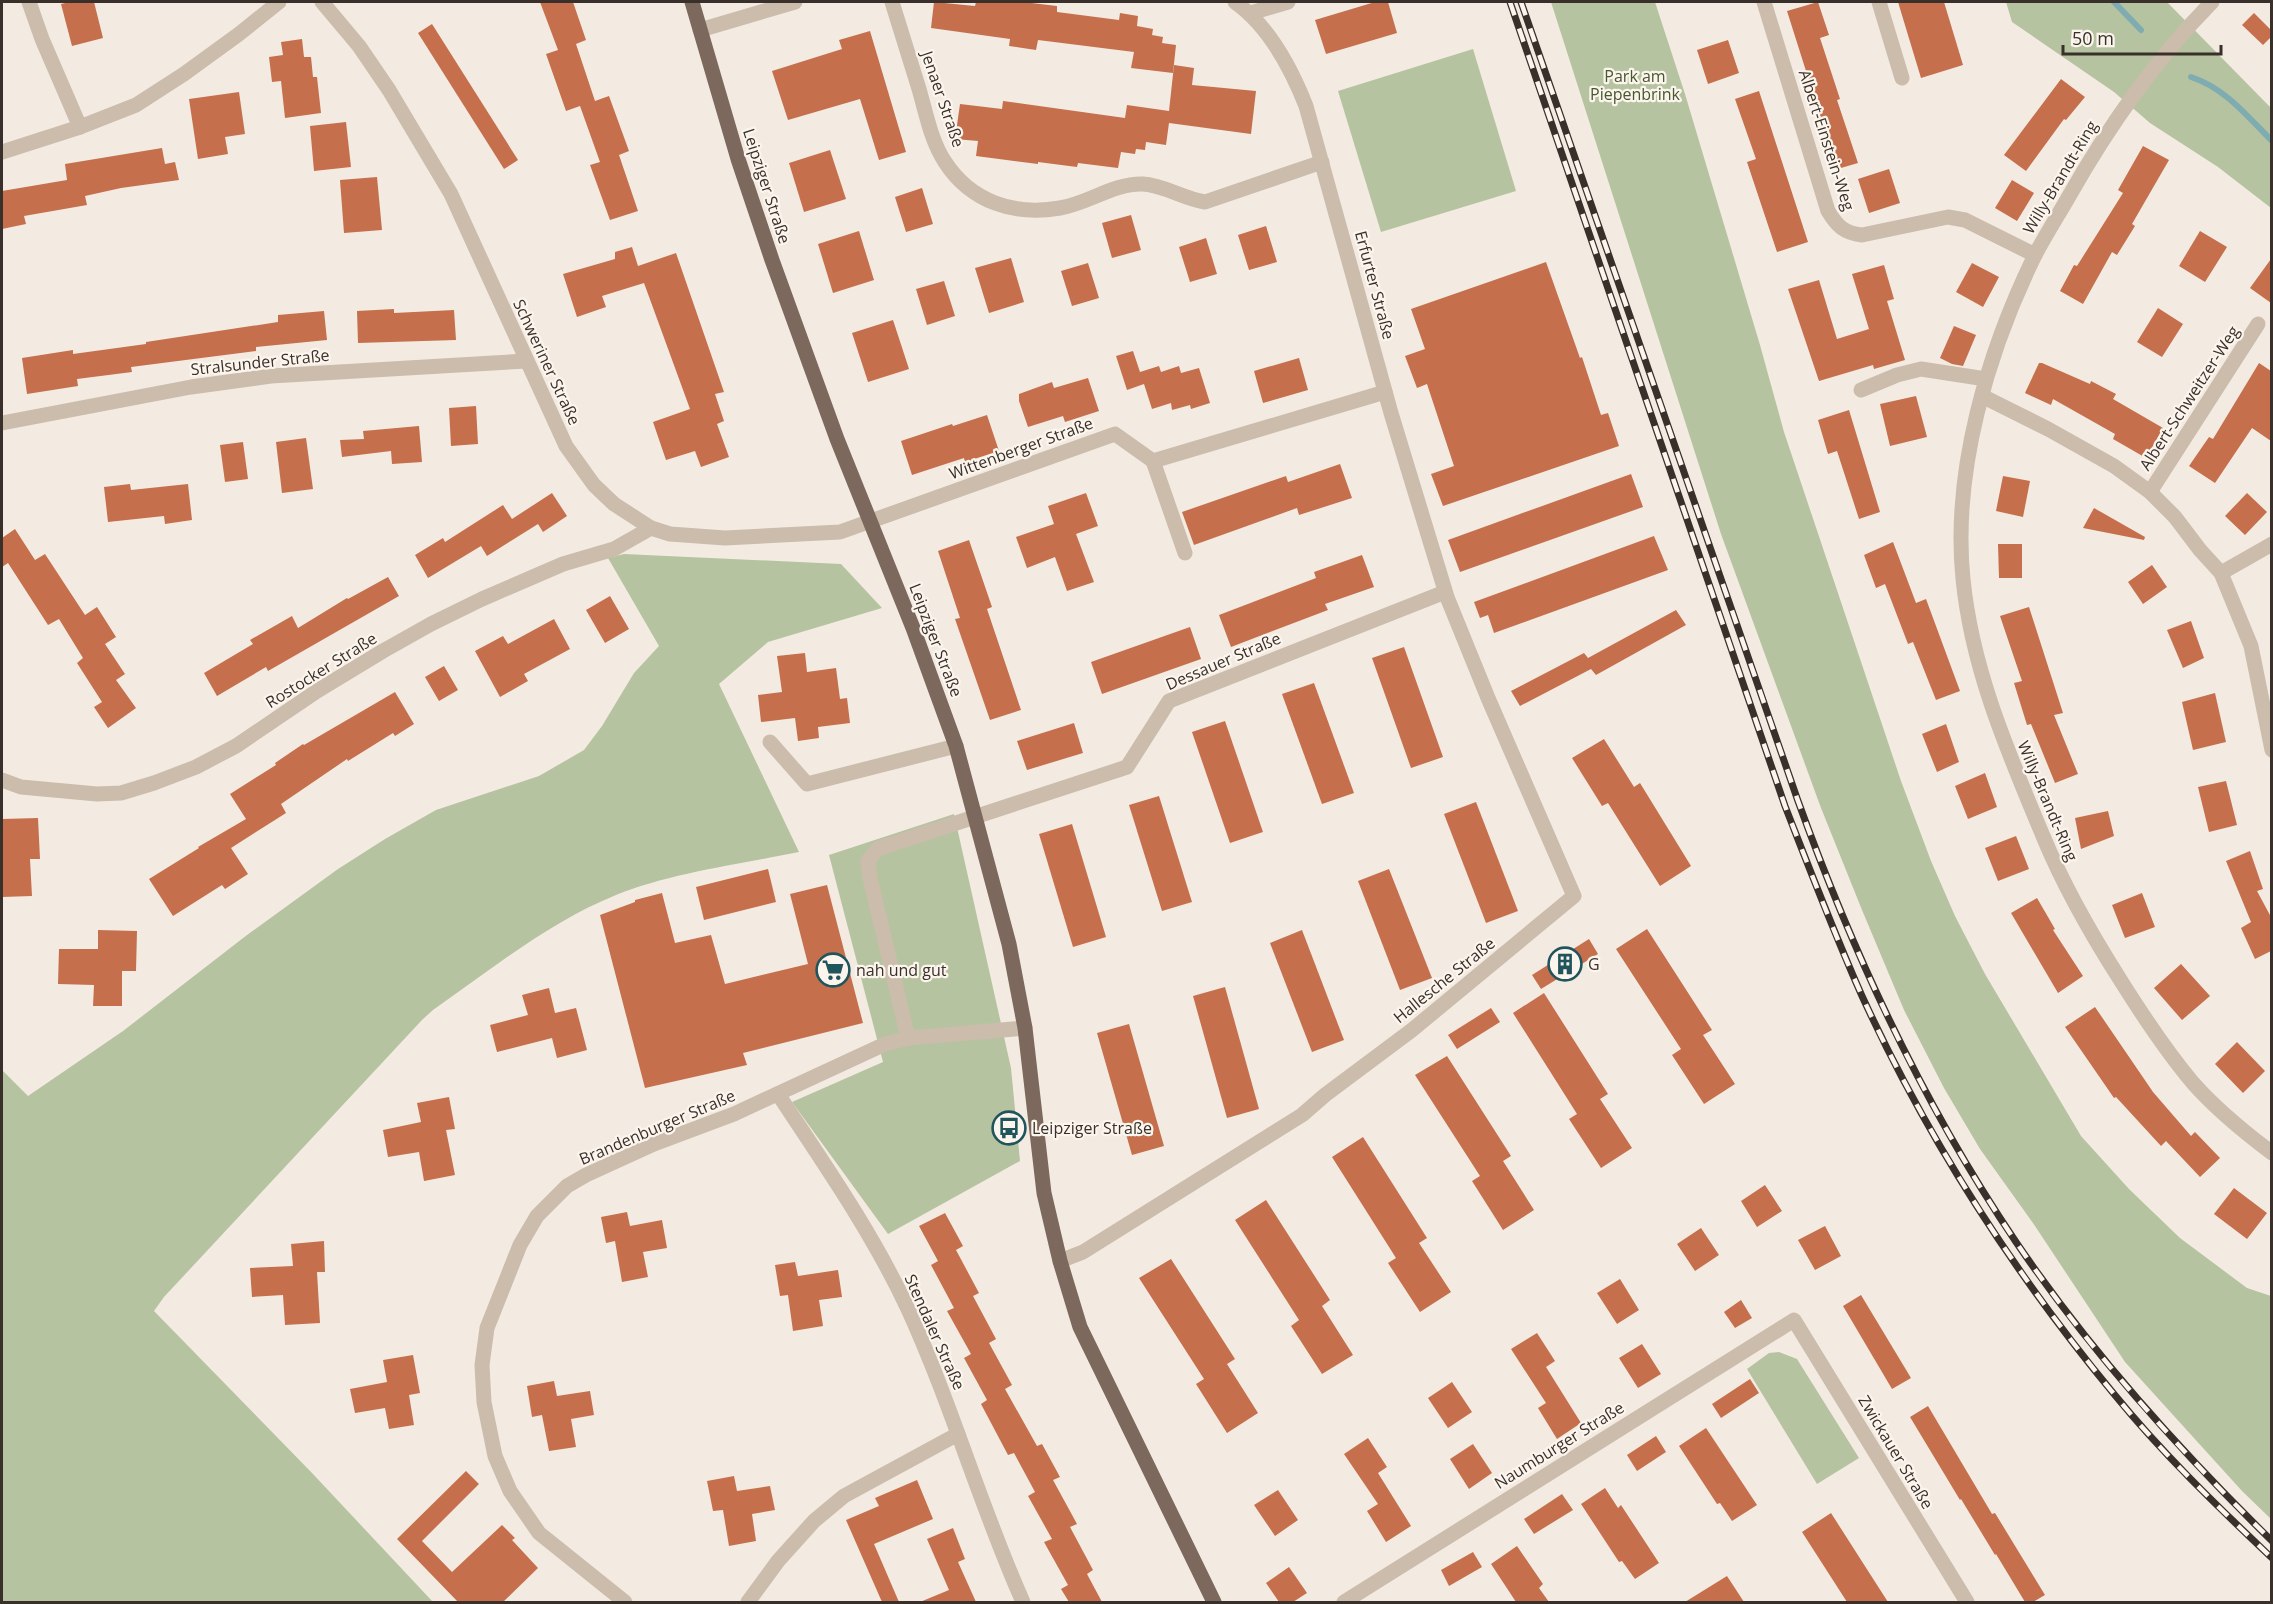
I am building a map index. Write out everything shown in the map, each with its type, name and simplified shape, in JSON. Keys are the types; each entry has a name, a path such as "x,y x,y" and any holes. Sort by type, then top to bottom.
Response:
{"main road":[{"name":"Leipziger Straße","path":"692,2 738,159 813,377 914,628 956,746 1009,944 1025,1028 1044,1193 1059,1261 1080,1328 1214,1602"}],"street":[{"path":"29,2 42,39 80,127"},
{"path":"2,152 80,127 136,105 211,54 279,2"},
{"name":"Schweriner Straße","path":"322,2 358,46 389,90 451,194 566,446 594,485 614,504 651,528 670,534 725,538 840,532 870,521"},
{"path":"700,30 795,2"},
{"name":"Jenaer Straße","path":"892,2 933,136 945,161 962,183 986,201 1009,208 1035,210 1062,208 1126,185 1145,184 1190,200 1204,202 1322,162"},
{"name":"Erfurter Straße","path":"1234,2 1251,13 1269,36 1299,87 1306,106 1385,392 1446,594"},
{"path":"1251,13 1288,2"},
{"name":"Albert-Einstein-Weg","path":"1764,2 1828,211 1837,226 1849,234 1862,235 1948,217 1965,220 2036,255"},
{"path":"1879,2 1902,78"},
{"name":"Willy-Brandt-Ring","path":"2203,4 2109,129 2036,255 2000,336 1982,396 1964,490 1962,576 1970,633 1983,685 2008,755 2060,878 2101,950 2145,1019 2194,1084 2241,1129 2271,1153"},
{"name":"Albert-Schweitzer-Weg","path":"2150,492 2258,324"},
{"name":"Stralsunder Straße","path":"2,423 190,387 271,376 526,361"},
{"path":"1861,390 1897,375 1921,369 1986,379"},
{"path":"1185,553 1153,461 1385,392"},
{"path":"1982,396 2114,466 2150,492 2175,517 2221,573 2251,646 2271,745"},
{"name":"Wittenberger Straße","path":"870,521 1115,434 1153,461"},
{"name":"Rostocker Straße","path":"2,780 21,787 97,794 121,793 196,767 236,746 317,691 431,624 563,564 614,549 651,528"},
{"path":"2221,573 2271,544"},
{"name":"Dessauer Straße","path":"908,1038 870,878 868,861 877,849 1126,767 1169,701 1446,594"},
{"name":"Hallesche Straße","path":"1059,1261 1083,1252 1302,1115 1412,1030 1574,896 1488,698 1446,594"},
{"path":"770,742 807,784 956,746"},
{"name":"Brandenburger Straße","path":"625,1602 539,1533 510,1491 495,1456 484,1402 482,1365 487,1328 520,1245 537,1216 567,1186 618,1160 734,1114 885,1044 908,1038 1025,1028"},
{"name":"Stendaler Straße","path":"778,1094 872,1237 907,1308 937,1376 1023,1602"},
{"name":"Naumburger Straße","path":"1344,1602 1794,1320"},
{"name":"Zwickauer Straße","path":"1794,1320 1967,1602"},
{"path":"748,1602 778,1561 813,1521 844,1496 958,1434"}],"green space":[{"name":"Park am Piepenbrink","path":"1551,2 1655,2 1685,94 1784,432 1901,781 1931,861 1955,916 1985,974 2081,1136 2129,1189 2180,1238 2247,1288 2271,1296 2271,1519 2242,1491 2125,1362 2035,1226 1980,1149 1944,1088 1904,1010 1821,808 1721,534"},
{"path":"2006,2 2167,2 2271,108 2271,208 2218,167 2150,123 2114,92 2012,22"},
{"path":"1473,49 1516,191 1381,232 1338,91"},
{"path":"624,554 841,564 882,608 768,642 719,684 799,852 682,875 637,887 591,906 567,919 499,963 422,1020 164,1297 154,1311 312,1473 433,1602 2,1602 2,1070 28,1096 123,1031 247,935 338,869 385,839 436,810 539,776 584,750 602,726 634,673 659,646 608,558"},
{"path":"954,814 1011,1068 1020,1161 888,1234 792,1102 883,1062 829,855"},
{"path":"1779,1352 1797,1359 1859,1458 1817,1484 1747,1369 1769,1353"}],"building":[{"path":"94,2 103,38 72,46 61,4"},
{"path":"540,2 573,2 586,40 576,44 595,101 609,96 629,151 619,155 638,211 610,220 590,165 600,162 580,106 566,111 546,54 558,50"},
{"path":"934,2 975,6 976,2 1023,2 1057,6 1057,12 1119,20 1120,13 1138,16 1137,26 1153,29 1152,35 1163,37 1162,43 1176,45 1173,73 1131,68 1134,52 1038,40 1036,50 1009,46 1010,39 931,28"},
{"path":"1375,2 1388,2 1397,33 1326,54 1315,20"},
{"path":"1818,2 1829,35 1820,38 1858,163 1834,170 1822,132 1825,131 1787,11"},
{"path":"1898,2 1944,2 1963,65 1921,78"},
{"path":"2254,13 2271,30 2271,37 2263,45 2242,25"},
{"path":"432,24 518,160 504,169 418,33"},
{"path":"870,31 906,152 879,160 860,99 788,120 772,71 842,49 839,40"},
{"path":"302,39 304,57 311,57 313,77 317,77 321,113 285,118 281,81 272,82 269,57 283,55 281,42"},
{"path":"1728,40 1739,73 1708,84 1697,50"},
{"path":"1174,65 1194,68 1192,85 1256,91 1251,134 1169,123 1166,145 1146,142 1145,150 1136,149 1135,154 1121,152 1118,168 1078,163 1077,167 1038,162 1038,164 976,156 978,141 955,139 960,104 1002,109 1003,101 1125,118 1127,105 1169,111"},
{"path":"2061,79 2085,97 2066,120 2064,119 2026,171 2004,155"},
{"path":"1759,91 1808,242 1777,252 1747,162 1756,159 1735,99"},
{"path":"239,92 245,134 225,137 228,154 198,159 189,99"},
{"path":"346,122 351,167 314,171 310,126"},
{"path":"2143,146 2169,160 2132,224 2135,226 2117,255 2112,252 2083,304 2060,291 2074,265 2077,266 2123,193 2118,190"},
{"path":"162,148 165,164 175,162 179,180 121,188 85,196 87,205 24,216 26,224 2,229 2,191 67,180 65,164"},
{"path":"830,150 846,199 804,212 789,163"},
{"path":"1889,169 1900,203 1869,213 1858,179"},
{"path":"377,177 382,230 344,233 340,180"},
{"path":"2012,180 2034,193 2017,221 1995,208"},
{"path":"922,188 933,224 906,232 895,197"},
{"path":"1131,215 1141,250 1112,258 1102,223"},
{"path":"1266,226 1277,262 1249,270 1238,235"},
{"path":"859,231 874,280 833,293 818,244"},
{"path":"2200,231 2227,247 2205,282 2179,266"},
{"path":"1206,238 1217,274 1190,282 1179,247"},
{"path":"632,247 638,266 676,253 724,392 715,394 724,421 717,424 729,457 701,467 695,451 666,460 653,422 690,409 644,283 602,296 606,307 577,317 563,274 615,259 615,252"},
{"path":"1011,258 1024,302 989,313 975,268"},
{"path":"2271,259 2271,303 2250,288"},
{"path":"1546,262 1601,415 1608,413 1619,446 1443,506 1431,474 1454,466 1427,384 1417,388 1405,356 1425,349 1411,309"},
{"path":"1088,263 1099,298 1072,306 1061,271"},
{"path":"1972,263 1999,277 1983,307 1956,292"},
{"path":"1884,265 1894,299 1887,301 1905,360 1874,369 1873,365 1819,381 1788,289 1819,280 1837,339 1869,329 1852,274"},
{"path":"944,281 955,316 927,325 916,289"},
{"path":"2158,308 2183,324 2162,357 2137,342"},
{"path":"394,309 394,313 454,310 456,340 358,343 357,311"},
{"path":"324,311 327,340 256,347 256,351 131,367 132,372 77,379 78,386 27,394 22,358 73,350 73,354 146,344 146,342 278,322 278,315"},
{"path":"893,320 909,369 868,382 852,333"},
{"path":"1954,326 1976,335 1963,366 1940,358"},
{"path":"1133,351 1140,372 1159,366 1161,372 1179,366 1181,373 1199,368 1210,403 1191,409 1190,405 1172,410 1171,403 1152,409 1144,384 1127,390 1116,356"},
{"path":"1299,358 1308,390 1263,403 1254,371"},
{"path":"2039,363 2090,384 2091,381 2116,394 2113,399 2163,428 2146,458 2113,439 2115,434 2053,399 2051,405 2025,393"},
{"path":"2259,363 2271,371 2271,441 2252,428 2215,483 2189,466 2209,437 2213,439"},
{"path":"1088,378 1099,411 1065,422 1063,416 1028,427 1019,401 1019,394 1052,382 1054,388"},
{"path":"1916,396 1927,437 1890,446 1880,404"},
{"path":"476,406 478,444 451,446 449,408"},
{"path":"1849,410 1880,512 1859,519 1837,451 1828,454 1818,420"},
{"path":"987,415 999,451 965,462 964,458 912,475 901,441"},
{"path":"419,426 422,462 392,464 391,451 342,457 340,440 364,439 363,431"},
{"path":"306,438 313,489 282,493 276,442"},
{"path":"243,442 248,479 225,482 220,445"},
{"path":"1340,464 1352,498 1299,515 1297,508 1194,545 1182,512 1286,476 1288,482"},
{"path":"1631,474 1643,507 1460,572 1448,540"},
{"path":"2003,476 2030,481 2023,517 1996,511"},
{"path":"130,484 131,490 188,484 192,520 165,524 164,516 108,522 104,487"},
{"path":"552,493 567,516 543,532 538,524 487,556 481,546 428,578 415,555 443,538 445,542 503,505 512,519"},
{"path":"1086,493 1098,526 1076,534 1094,582 1067,591 1055,557 1027,568 1016,537 1054,524 1048,506"},
{"path":"2247,493 2267,512 2245,535 2225,516"},
{"path":"2094,508 2145,537 2144,540 2083,528"},
{"path":"15,529 35,560 45,554 85,615 97,607 116,637 105,644 125,674 116,680 136,708 108,728 94,707 102,702 77,663 83,658 59,619 48,625 8,563 2,567 2,538"},
{"path":"1654,536 1668,570 1494,633 1488,615 1480,618 1474,602"},
{"path":"969,540 992,607 987,609 1021,710 990,720 955,619 960,618 938,551"},
{"path":"1893,542 1916,603 1926,599 1960,691 1936,700 1913,642 1908,644 1885,584 1876,588 1864,555"},
{"path":"1998,544 2022,544 2022,578 1999,578"},
{"path":"1362,555 1374,587 1325,604 1328,610 1231,647 1219,615 1316,578 1314,572"},
{"path":"2152,565 2167,587 2143,604 2128,582"},
{"path":"388,577 399,596 268,671 266,667 217,696 204,673 253,644 250,640 292,616 298,628 347,598"},
{"path":"610,596 629,629 605,643 586,610"},
{"path":"2029,607 2063,713 2054,715 2078,774 2055,783 2031,724 2027,725 2014,683 2022,681 2000,616"},
{"path":"1676,610 1686,625 1596,675 1591,669 1520,706 1511,691 1584,653 1588,658"},
{"path":"554,619 570,649 524,674 528,681 500,697 475,651 503,636 508,644"},
{"path":"2191,621 2204,658 2183,668 2167,630"},
{"path":"1190,627 1201,659 1102,694 1091,662"},
{"path":"1404,647 1443,757 1411,768 1372,658"},
{"path":"805,653 807,672 836,668 840,699 847,698 850,723 818,727 819,738 798,741 795,718 761,722 758,695 782,692 777,656"},
{"path":"444,666 458,690 439,701 425,677"},
{"path":"1314,683 1354,793 1322,804 1282,694"},
{"path":"395,692 414,724 395,736 393,733 348,761 347,759 281,804 286,813 231,848 248,874 225,889 222,885 173,916 149,879 246,819 230,794 276,765 275,763 303,744"},
{"path":"2215,693 2226,742 2193,750 2182,702"},
{"path":"1225,721 1263,832 1230,843 1192,732"},
{"path":"1074,723 1083,753 1027,770 1017,741"},
{"path":"1946,724 1959,762 1937,772 1922,734"},
{"path":"1604,739 1634,787 1640,783 1691,866 1660,886 1608,803 1602,806 1572,758"},
{"path":"1985,773 1997,807 1968,819 1955,786"},
{"path":"2226,781 2237,825 2209,832 2198,787"},
{"path":"1159,796 1192,902 1162,911 1129,805"},
{"path":"1476,802 1518,911 1486,923 1444,814"},
{"path":"2108,811 2114,836 2081,849 2075,818"},
{"path":"38,818 40,859 30,859 32,896 2,897 2,819"},
{"path":"1072,824 1106,937 1073,947 1039,834"},
{"path":"2016,836 2029,869 1998,881 1985,848"},
{"path":"2250,851 2263,889 2257,891 2271,917 2271,951 2255,959 2241,928 2251,922 2226,861"},
{"path":"768,869 776,902 704,920 696,887"},
{"path":"1389,869 1432,978 1400,990 1358,881"},
{"path":"827,885 863,1023 743,1053 747,1065 645,1088 600,915 635,902 635,900 662,893 675,943 711,935 725,984 808,964 790,894"},
{"path":"2142,893 2155,927 2125,938 2112,905"},
{"path":"2037,898 2055,929 2053,930 2083,976 2058,993 2011,913"},
{"path":"1647,929 1712,1030 1703,1035 1735,1084 1704,1104 1672,1055 1681,1049 1616,949"},
{"path":"98,930 137,931 136,971 122,971 122,1006 93,1006 94,985 58,984 59,949 98,949"},
{"path":"1302,930 1344,1040 1312,1052 1270,943"},
{"name":"G","path":"1589,939 1598,954 1541,989 1532,975"},
{"path":"2181,964 2210,996 2182,1020 2154,988"},
{"path":"1225,987 1259,1109 1227,1118 1193,996"},
{"path":"549,988 555,1013 576,1008 587,1050 557,1058 552,1038 497,1052 490,1025 528,1015 522,995"},
{"path":"1544,993 1608,1094 1600,1099 1632,1148 1601,1168 1569,1119 1577,1114 1513,1013"},
{"path":"2095,1007 2153,1092 2191,1136 2195,1132 2220,1158 2200,1177 2166,1141 2161,1146 2116,1097 2114,1098 2065,1027"},
{"path":"1491,1008 1500,1022 1457,1049 1448,1035"},
{"path":"1129,1024 1164,1146 1132,1155 1097,1033"},
{"path":"2237,1042 2265,1071 2243,1093 2215,1064"},
{"path":"1447,1056 1511,1156 1503,1161 1534,1210 1503,1230 1472,1181 1480,1176 1415,1075"},
{"path":"449,1097 455,1129 446,1130 455,1175 424,1181 419,1152 388,1157 383,1130 421,1122 417,1103"},
{"path":"1363,1137 1427,1238 1419,1243 1451,1292 1420,1312 1388,1263 1396,1258 1332,1157"},
{"path":"1765,1185 1782,1211 1757,1227 1741,1201"},
{"path":"2234,1188 2267,1213 2247,1239 2214,1214"},
{"path":"1266,1200 1330,1300 1322,1306 1353,1355 1322,1374 1291,1326 1299,1320 1235,1220"},
{"path":"627,1212 630,1226 662,1220 667,1248 643,1252 648,1277 622,1282 615,1241 606,1243 601,1217"},
{"path":"945,1213 963,1246 956,1250 979,1293 973,1296 996,1339 989,1343 1012,1385 1005,1389 1037,1446 1042,1444 1060,1477 1053,1480 1077,1524 1070,1527 1093,1570 1087,1574 1102,1602 1069,1602 1061,1589 1068,1585 1044,1542 1052,1539 1028,1496 1035,1492 1014,1453 1008,1455 981,1404 987,1400 964,1358 971,1354 947,1311 954,1308 931,1265 938,1261 919,1226"},
{"path":"1825,1226 1841,1256 1815,1270 1798,1240"},
{"path":"1701,1228 1719,1255 1695,1271 1677,1244"},
{"path":"324,1241 325,1272 317,1272 320,1323 285,1325 283,1295 252,1297 250,1268 293,1266 291,1244"},
{"path":"1171,1259 1235,1359 1227,1364 1258,1413 1227,1433 1196,1384 1204,1379 1139,1278"},
{"path":"795,1262 798,1276 838,1270 842,1297 819,1300 823,1326 793,1331 788,1295 780,1296 775,1265"},
{"path":"1620,1279 1639,1310 1617,1324 1597,1293"},
{"path":"1861,1295 1911,1378 1892,1389 1843,1306"},
{"path":"1741,1300 1752,1318 1735,1328 1724,1312"},
{"path":"1537,1333 1555,1361 1546,1367 1581,1423 1557,1439 1538,1408 1546,1403 1511,1349"},
{"path":"1642,1344 1661,1374 1638,1388 1619,1358"},
{"path":"413,1355 420,1393 409,1395 414,1425 389,1429 385,1408 355,1413 350,1389 387,1382 383,1360"},
{"path":"1750,1379 1759,1393 1721,1418 1712,1404"},
{"path":"554,1381 557,1396 590,1391 594,1415 571,1419 576,1447 549,1451 542,1415 532,1417 527,1386"},
{"path":"1452,1382 1472,1412 1448,1428 1428,1398"},
{"path":"1928,1406 1992,1514 1995,1513 2045,1595 2033,1602 2025,1602 1910,1417"},
{"path":"1706,1428 1757,1505 1732,1521 1720,1503 1717,1504 1679,1446"},
{"path":"1656,1436 1666,1452 1637,1471 1627,1455"},
{"path":"1368,1438 1387,1467 1378,1473 1411,1526 1386,1542 1367,1511 1378,1504 1344,1454"},
{"path":"1473,1444 1492,1473 1469,1489 1450,1459"},
{"path":"466,1471 479,1484 422,1541 452,1572 502,1525 515,1538 512,1540 538,1568 503,1602 458,1602 397,1539"},
{"path":"734,1476 737,1491 770,1486 775,1510 752,1514 756,1541 729,1546 723,1510 713,1511 707,1481"},
{"path":"917,1480 933,1519 874,1544 899,1602 882,1602 846,1520 879,1506 875,1498"},
{"path":"1605,1488 1618,1508 1621,1505 1659,1563 1635,1579 1622,1561 1619,1562 1581,1504"},
{"path":"1278,1490 1298,1520 1275,1536 1254,1505"},
{"path":"1562,1494 1573,1510 1534,1534 1524,1519"},
{"path":"1831,1513 1888,1602 1847,1602 1802,1532"},
{"path":"953,1528 965,1559 958,1562 976,1602 920,1602 949,1590 927,1539"},
{"path":"1517,1546 1543,1584 1539,1588 1549,1602 1516,1602 1491,1564"},
{"path":"1473,1552 1482,1567 1449,1586 1441,1570"},
{"path":"1289,1567 1307,1593 1293,1602 1279,1602 1266,1583"},
{"path":"1727,1576 1744,1602 1685,1602"}],"waterway":[{"path":"2114,2 2141,30"},
{"path":"2191,77 2225,95 2272,141"}],"railway":[{"path":"1510,2 1785,806 1842,949 1887,1049 1975,1203 2007,1252 2077,1348 2132,1416 2210,1499 2272,1558"},
{"path":"1521,2 1798,801 1843,916 1894,1029 1951,1138 2016,1242 2044,1282 2136,1398 2272,1541"}],"place":[{"name":"G","path":"1565,964"},
{"name":"nah und gut","path":"833,970"},
{"name":"Leipziger Straße","path":"1009,1128"}]}
